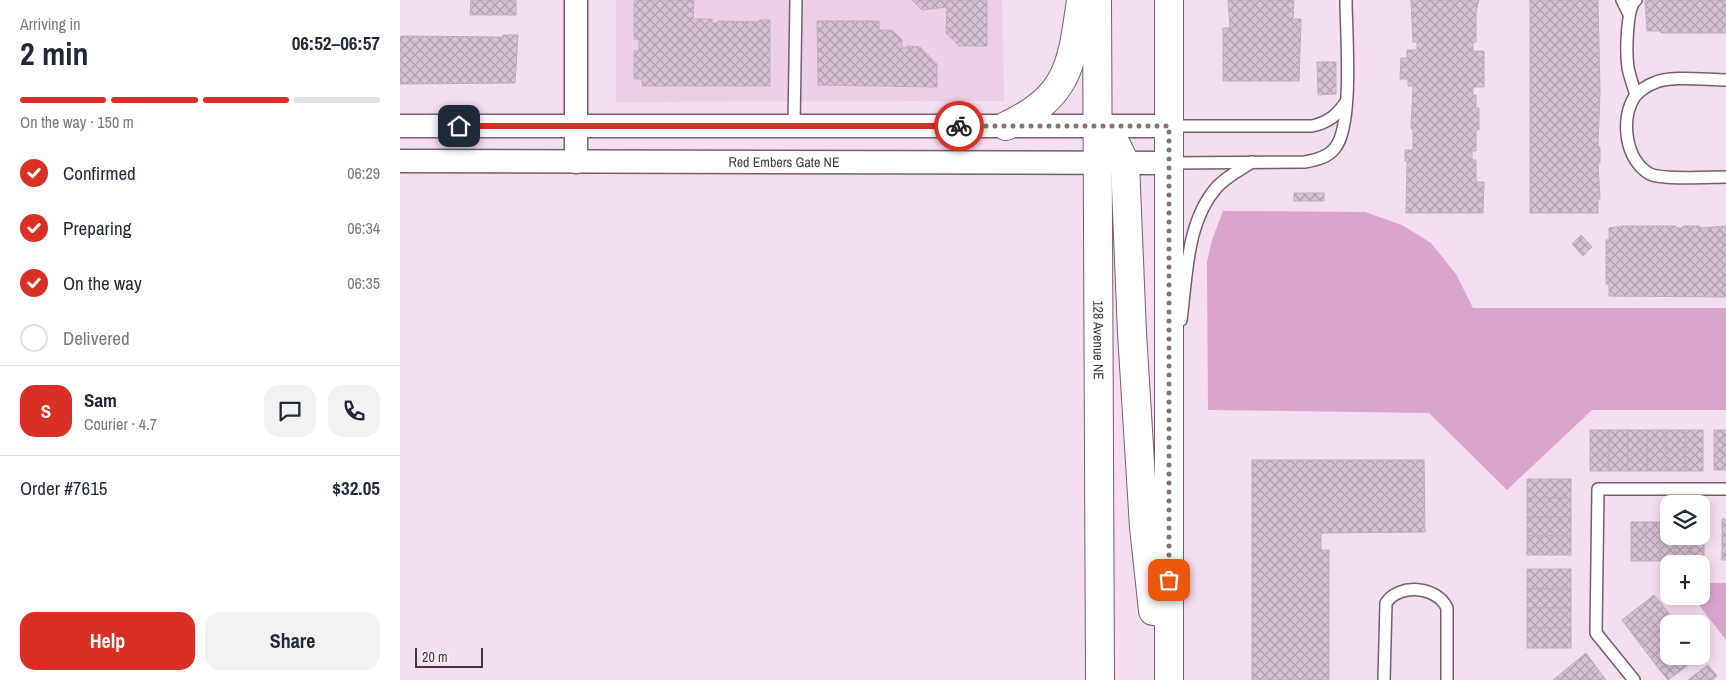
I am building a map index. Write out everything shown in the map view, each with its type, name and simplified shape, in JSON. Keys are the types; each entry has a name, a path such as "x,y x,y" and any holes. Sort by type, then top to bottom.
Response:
{"main road":[{"path":"1006,126 1024,118 1046,102 1060,83 1073,55 1081,0"},
{"name":"128 Avenue NE","path":"1097,0 1100,680"},
{"path":"1169,0 1169,680"},
{"path":"1097,125 1112,136 1125,163 1132,333 1144,527 1161,680"},
{"path":"1100,634 1106,680"}],"street":[{"path":"576,0 576,162"},
{"path":"400,126 1169,126"},
{"name":"Red Embers Gate NE","path":"400,161 1169,163"}],"lane":[{"path":"794,126 796,0"},
{"path":"1169,163 1305,162 1318,160 1336,147 1341,137 1347,101 1346,0"},
{"path":"1622,0 1629,14"},
{"path":"1636,0 1631,5 1629,14 1628,67 1636,95"},
{"path":"1726,80 1664,80 1656,82 1636,95 1629,113 1628,146 1639,165 1651,174 1660,176 1726,177"},
{"path":"1169,126 1312,126 1324,123 1336,116 1347,101"},
{"path":"1168,401 1194,231 1202,207 1218,186 1252,162"},
{"path":"1634,680 1596,633 1598,489 1726,489"},
{"path":"1384,680 1386,603 1391,596 1400,592 1417,590 1436,593 1443,600 1447,608 1447,680"}],"shaded area":[{"path":"616,0 1002,0 1004,101 616,102"},
{"path":"1223,211 1365,212 1402,225 1431,243 1456,274 1473,308 1726,308 1726,410 1592,410 1507,490 1429,413 1208,410 1207,262 1212,240"},
{"path":"1710,583 1726,583 1726,640 1710,619 1710,615 1707,615 1699,605 1710,605"}],"building":[{"path":"471,0 516,0 516,15 470,15"},
{"path":"694,0 693,19 712,19 712,23 718,23 718,21 759,22 759,20 770,20 770,86 642,86 642,79 634,79 634,51 639,51 639,39 634,39 634,1"},
{"path":"912,0 987,0 987,46 959,46 946,33 947,7 922,10"},
{"path":"1228,0 1294,0 1293,19 1301,19 1299,81 1223,81 1223,28 1230,28"},
{"path":"1411,0 1479,0 1476,12 1476,42 1473,42 1473,51 1484,51 1484,87 1473,87 1473,95 1476,95 1476,108 1479,108 1479,130 1476,130 1476,151 1472,151 1472,160 1476,160 1476,182 1484,182 1483,213 1406,213 1407,161 1405,161 1405,150 1413,150 1413,129 1411,129 1413,86 1408,86 1408,79 1400,79 1401,58 1407,58 1407,50 1417,50 1417,42 1413,42"},
{"path":"1530,0 1598,0 1600,91 1598,147 1600,147 1600,163 1598,163 1600,199 1598,199 1598,213 1530,213"},
{"path":"1645,0 1726,0 1726,33 1661,33 1661,31 1647,31"},
{"path":"817,21 879,21 879,30 892,30 902,40 902,48 907,48 907,46 920,47 937,64 937,87 818,85"},
{"path":"503,35 518,35 515,83 400,84 400,37 402,36 503,37"},
{"path":"1317,62 1336,62 1336,94 1318,95"},
{"path":"1294,193 1324,193 1324,201 1294,201"},
{"path":"1623,226 1676,226 1676,228 1683,228 1683,226 1700,226 1700,228 1726,226 1726,297 1609,296 1609,284 1606,284 1606,240 1609,240 1609,228"},
{"path":"1581,235 1592,247 1583,256 1572,244"},
{"path":"1590,430 1609,430 1609,471 1590,471"},
{"path":"1609,430 1628,430 1628,471 1609,471"},
{"path":"1628,430 1647,430 1647,471 1628,471"},
{"path":"1647,430 1666,430 1666,471 1647,471"},
{"path":"1666,430 1685,430 1685,471 1666,471"},
{"path":"1685,430 1703,430 1703,471 1685,471"},
{"path":"1714,430 1726,430 1726,470 1714,470"},
{"path":"1252,460 1424,460 1425,532 1321,533 1321,550 1329,550 1329,680 1252,680"},
{"path":"1527,479 1571,479 1571,498 1527,498"},
{"path":"1527,498 1571,498 1571,517 1527,517"},
{"path":"1527,517 1571,517 1571,536 1527,536"},
{"path":"1722,519 1726,519 1726,560 1722,560"},
{"path":"1631,522 1646,522 1646,561 1631,561"},
{"path":"1646,522 1660,522 1660,561 1646,561"},
{"path":"1527,536 1571,536 1571,555 1527,555"},
{"path":"1660,545 1675,545 1675,555 1660,555"},
{"path":"1675,545 1690,545 1690,555 1675,555"},
{"path":"1690,545 1704,545 1704,555 1690,555"},
{"path":"1527,569 1571,569 1571,589 1527,589"},
{"path":"1527,589 1571,589 1571,608 1527,608"},
{"path":"1654,595 1660,605 1664,607 1631,632 1622,620"},
{"path":"1664,607 1670,615 1660,615 1660,629 1640,644 1631,632"},
{"path":"1527,608 1571,608 1571,628 1527,628"},
{"path":"1527,628 1571,628 1571,648 1527,648"},
{"path":"1660,629 1660,649 1650,657 1640,644"},
{"path":"1660,649 1660,665 1664,665 1659,669 1650,657"},
{"path":"1586,653 1597,668 1582,680 1553,680"},
{"path":"1664,665 1688,665 1668,680 1659,669"},
{"path":"1708,665 1717,676 1713,680 1688,680"},
{"path":"1597,668 1606,680 1582,680"}],"way so far":[{"path":"959,126 1169,126 1169,580"}],"route":[{"path":"459,126 959,126"}]}
